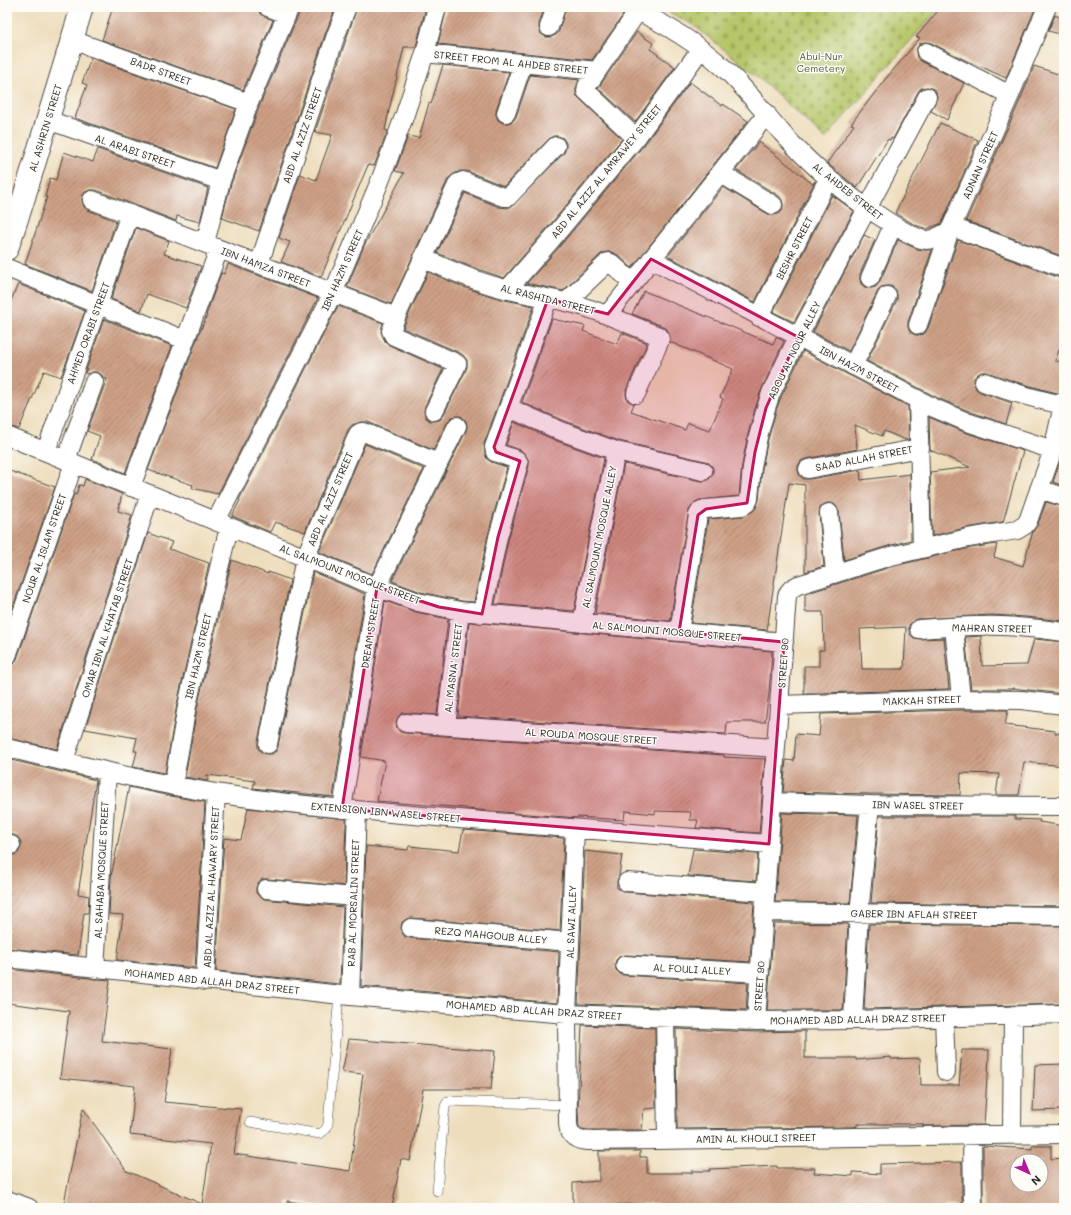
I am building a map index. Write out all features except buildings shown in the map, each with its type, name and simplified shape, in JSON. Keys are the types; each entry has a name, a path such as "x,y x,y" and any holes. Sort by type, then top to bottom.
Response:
{"street":[{"name":"AL ASHRIN STREET","path":"7,249 82,7"},
{"path":"131,487 185,340 212,246 221,181 249,103 289,11 268,7"},
{"name":"ABD AL AZIZ STREET","path":"259,264 336,35 347,7"},
{"name":"IBN HAZM STREET","path":"173,786 187,706 210,605 223,524 333,293 393,150 425,53 437,7"},
{"path":"549,27 556,7"},
{"name":"ADNAN STREET","path":"918,325 950,230 1047,7"},
{"path":"633,9 586,88 586,93 636,138"},
{"name":"AL AHDEB STREET","path":"633,9 676,32 702,49 746,90 796,148 828,179 867,209 893,225 924,240 938,238 950,230"},
{"name":"BADR STREET","path":"72,40 249,103"},
{"name":"ABD AL AZIZ AL AMRAWEY STREET","path":"507,290 636,138 702,49"},
{"path":"926,52 1010,95"},
{"name":"STREET FROM AL AHDEB STREET","path":"425,53 597,71"},
{"path":"506,113 523,63"},
{"name":"ABOU AL NOUR ALLEY","path":"679,632 698,514 704,509 742,506 747,503 749,499 755,452 771,393 798,337 927,98"},
{"path":"608,314 767,114"},
{"name":"AL ARABI STREET","path":"48,120 221,181"},
{"path":"434,411 456,367 456,364 394,336 391,331 423,258 458,183 463,181 503,197 508,197 556,146"},
{"path":"720,173 773,205"},
{"name":"BESHR STREET","path":"759,317 828,179"},
{"name":"IBN HAMZA STREET","path":"92,200 396,317"},
{"name":"AHMED ORABI STREET","path":"46,452 130,214"},
{"path":"870,278 893,225"},
{"path":"950,230 957,229 964,231 1064,268"},
{"name":"AL RASHIDA STREET","path":"423,258 471,278 507,290 557,300 608,314 659,336 660,338 636,394"},
{"name":"IBN HAZM STREET","path":"651,259 759,317 945,413 967,422 1053,450"},
{"path":"482,614 498,537 519,464 517,460 496,452 494,449 509,408 557,300 608,262 611,262 632,283"},
{"path":"7,268 185,340"},
{"path":"853,366 887,296"},
{"name":"NOUR AL ISLAM STREET","path":"7,656 94,382"},
{"path":"984,382 1023,396 1064,403 1053,450 1039,489 1064,497"},
{"path":"918,400 922,548"},
{"path":"509,408 561,431 616,451 703,471"},
{"name":"DREAM STREET","path":"350,810 377,587 457,426"},
{"name":"ABD AL AZIZ STREET","path":"268,744 305,558 358,434 364,432 438,463"},
{"name":"AL SALMOUNI MOSQUE STREET","path":"7,436 305,558 418,602 482,614 784,642"},
{"name":"SAAD ALLAH STREET","path":"808,469 920,448"},
{"name":"AL SALMOUNI MOSQUE ALLEY","path":"582,623 616,451"},
{"name":"STREET 90","path":"756,1021 788,592 794,587 891,556 922,548 1022,528 1028,521 1039,489"},
{"name":"OMAR IBN AL KHATAB STREET","path":"64,761 150,494"},
{"path":"829,512 835,573"},
{"name":"AL MASNA' STREET","path":"446,726 460,611"},
{"path":"954,627 962,699"},
{"name":"MAHRAN STREET","path":"919,628 1014,627 1064,632"},
{"name":"MAKKAH STREET","path":"780,705 962,699 1021,700 1064,706"},
{"name":"AL ROUDA MOSQUE STREET","path":"406,723 776,748"},
{"name":"EXTENSION IBN WASEL STREET","path":"7,748 173,786 350,810 769,844"},
{"name":"AL SAHABA MOSQUE STREET","path":"95,969 107,772"},
{"name":"ABD AL AZIZ AL HAWARY STREET","path":"205,981 216,793"},
{"name":"IBN WASEL STREET","path":"772,802 870,805 1064,806"},
{"path":"853,1020 859,913 870,805"},
{"name":"RAB AL MORSALIN STREET","path":"344,996 354,897 350,810"},
{"name":"AL SAWI ALLEY","path":"567,1014 575,829"},
{"path":"627,882 766,892"},
{"path":"266,889 354,897"},
{"name":"GABER IBN AFLAH STREET","path":"764,912 1064,916"},
{"name":"REZQ MAHGOUB ALLEY","path":"411,928 570,942"},
{"name":"MOHAMED ABD ALLAH DRAZ STREET","path":"7,958 344,996 567,1014 756,1021 853,1020 1064,1014"},
{"name":"AL FOULI ALLEY","path":"625,965 760,973"},
{"name":"AMIN AL KHOULI STREET","path":"567,1014 568,1129 570,1134 578,1140 1064,1134"},
{"path":"1012,1134 1013,1016"},
{"path":"944,1017 946,1072"},
{"path":"665,1018 667,1140"},
{"path":"972,1135 973,1208"},
{"path":"7,1200 29,1208"}],"lane":[{"path":"250,1122 320,1134 326,1129 328,1124 344,996"},
{"path":"436,1192 445,1106 448,1101 568,1105"}],"highlighted area":[{"path":"651,259 798,337 766,408 755,452 747,503 706,509 698,515 679,632 784,642 769,844 342,809 377,587 439,607 482,614 498,537 520,461 496,452 494,447 548,299 608,314"}],"green space":[{"name":"Abul-Nur Cemetery","path":"659,7 940,7 825,139 760,78 692,24"}]}
